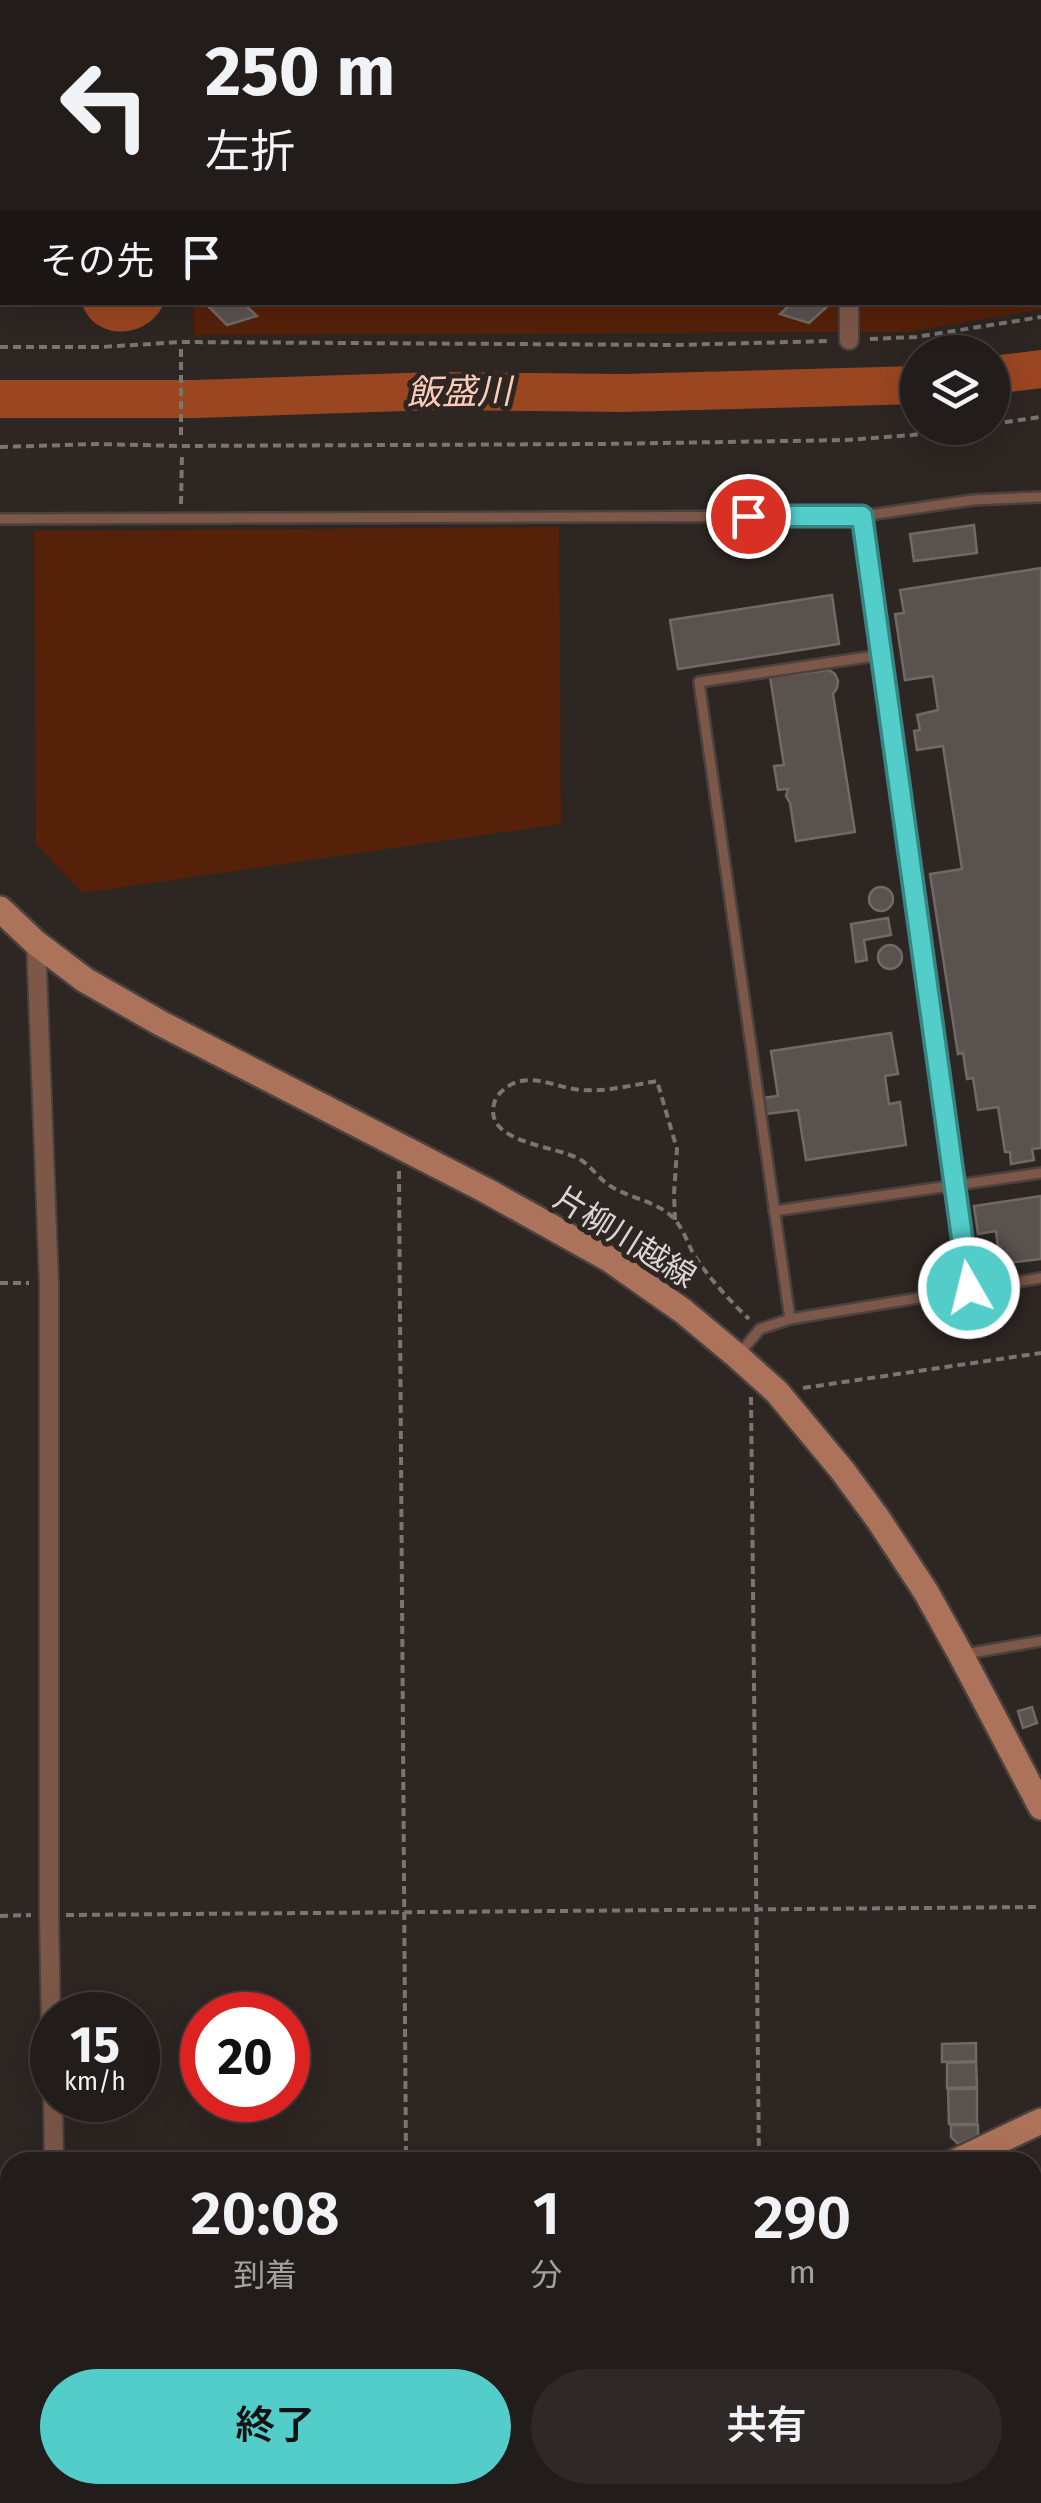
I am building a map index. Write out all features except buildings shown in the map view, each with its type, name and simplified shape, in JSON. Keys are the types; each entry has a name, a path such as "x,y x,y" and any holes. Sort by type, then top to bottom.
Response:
{"main road":[{"name":"片柳川越線","path":"0,908 36,943 85,980 610,1259 744,1362 776,1392 878,1518 961,1654 1041,1807"},
{"path":"984,2152 1041,2120"}],"street":[{"path":"849,305 849,340"},
{"path":"36,943 49,1283 50,1992"},
{"path":"53,2122 54,2152"}],"lane":[{"path":"0,519 862,516 973,500 1041,497"},
{"path":"862,516 969,1288"},
{"path":"790,1318 698,682 881,655"},
{"path":"774,1211 1041,1172"},
{"path":"744,1362 760,1329 790,1318 1041,1278"},
{"path":"961,1654 1041,1641"}],"path":[{"path":"0,347 181,342 676,345 916,337 1041,317"},
{"path":"180,349 181,439"},
{"path":"1010,421 1041,417"},
{"path":"0,447 600,444 900,436"},
{"path":"181,518 182,454"},
{"path":"676,1220 678,1148 657,1081 589,1090 521,1081 495,1098 493,1119 504,1132 574,1156 614,1189 676,1220 706,1271 760,1329"},
{"path":"399,1146 406,2152"},
{"path":"0,1283 49,1283"},
{"path":"776,1392 1041,1354"},
{"path":"744,1362 759,2152"},
{"path":"0,1916 1041,1907"}],"shaded area":[{"path":"82,305 163,305 152,320 135,330 104,328"},
{"path":"194,305 1041,305 1041,309 911,332 194,335"},
{"path":"559,527 561,824 83,893 36,844 34,531"}],"waterway":[{"name":"飯盛川","path":"1010,373 1041,369"},
{"name":"飯盛川","path":"0,399 196,399 436,391 622,393 900,385"}],"route":[{"path":"748,516 862,516 969,1288"}]}
